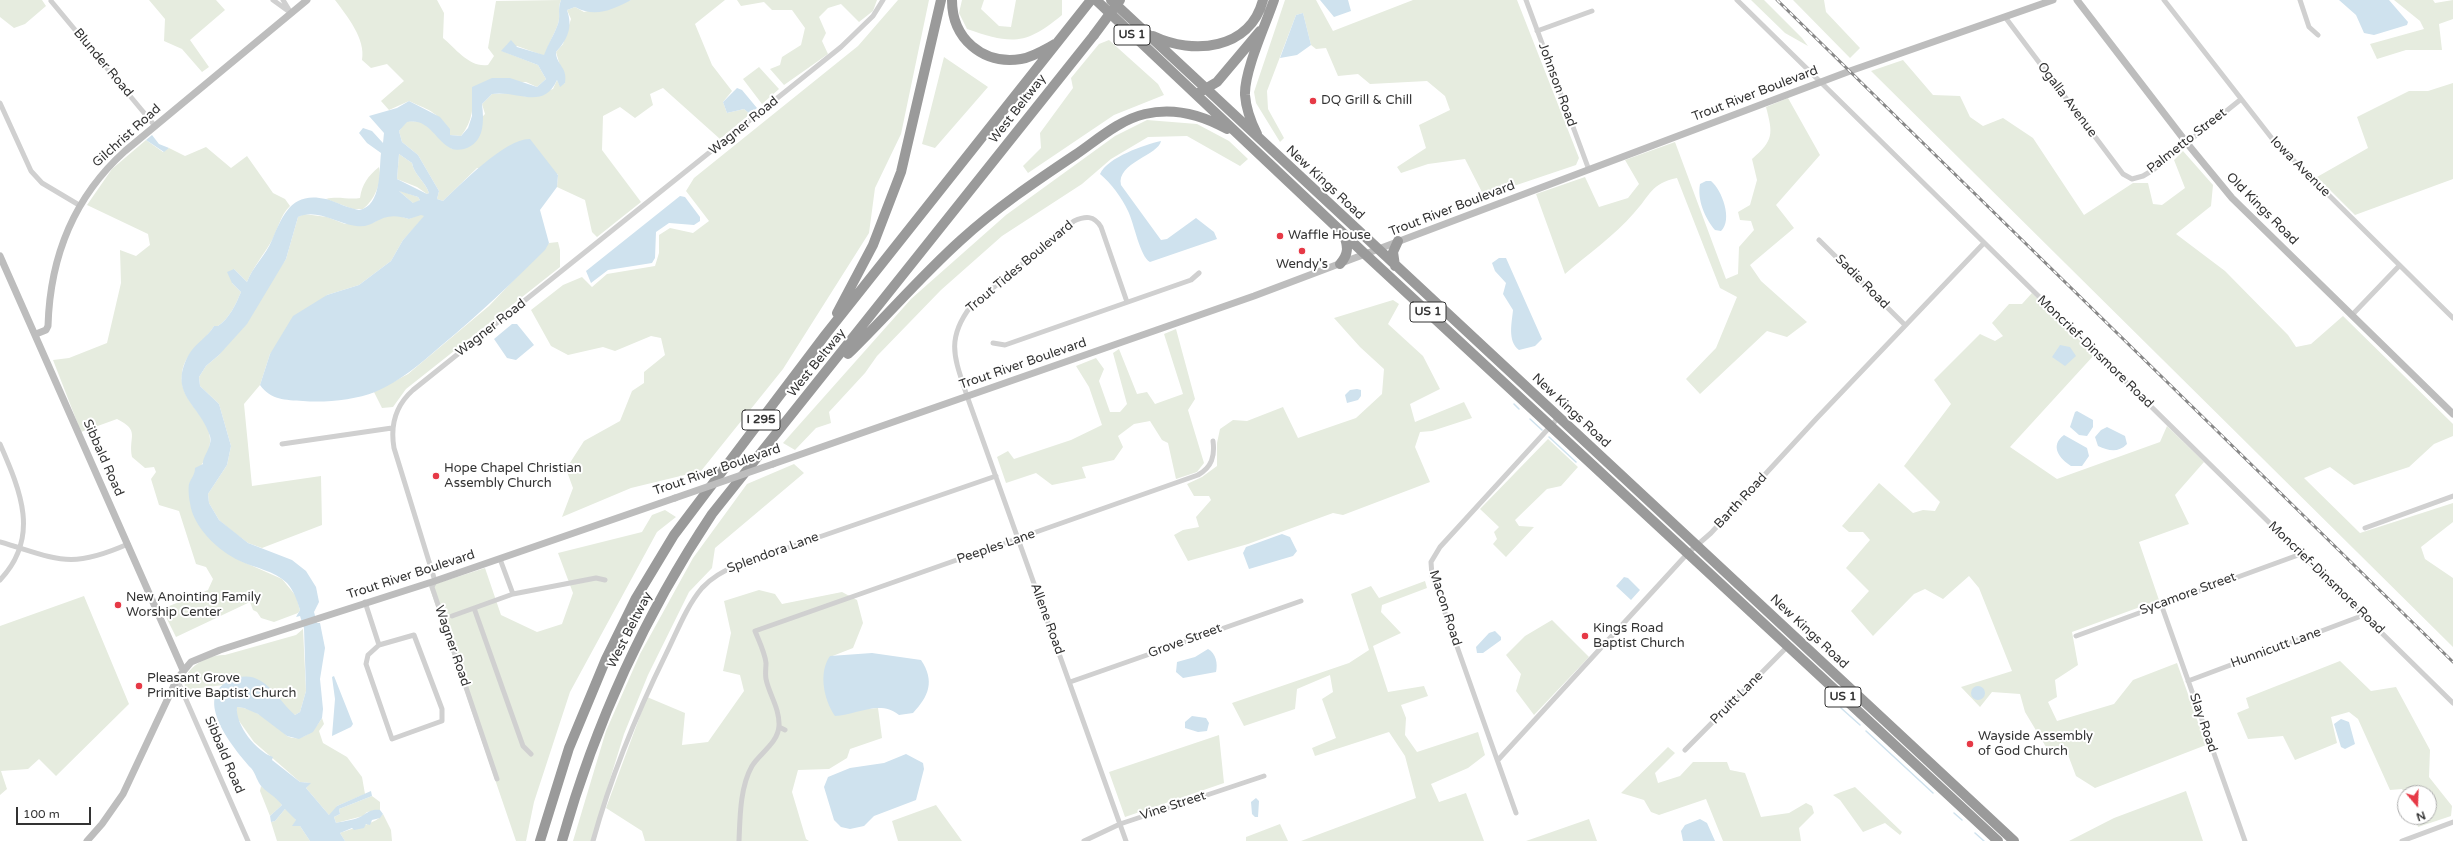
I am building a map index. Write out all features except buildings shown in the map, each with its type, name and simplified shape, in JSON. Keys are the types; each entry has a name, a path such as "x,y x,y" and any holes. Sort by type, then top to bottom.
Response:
{"highway":[{"path":"826,334 873,244 894,192 908,147 941,0"},
{"path":"952,0 956,27 969,44 983,54 998,59 1020,59 1031,56 1058,42"},
{"name":"West Beltway","path":"540,841 580,718 606,659 647,579 674,534 826,334 1091,0"},
{"name":"New Kings Road","path":"1096,0 1365,254 1552,425 1998,841"},
{"name":"New Kings Road","path":"1111,0 2014,841"},
{"name":"West Beltway","path":"562,841 583,770 608,704 653,612 712,514 813,390 1094,35 1120,0"},
{"path":"1144,31 1162,40 1183,46 1199,48 1217,45 1230,39 1247,27 1258,13 1263,0"},
{"path":"1261,141 1250,120 1245,94 1249,74 1274,0"},
{"path":"1195,94 1206,90 1217,82 1248,48 1266,23"},
{"path":"813,390 891,308 961,240 1033,183 1116,127 1147,114 1181,112 1217,123 1239,135"},
{"path":"1340,264 1346,258 1348,251 1343,233"},
{"path":"1395,266 1393,252 1398,241"},
{"path":"1423,307 1448,323 1479,350 1486,350"},
{"path":"1479,358 1488,360 1505,375 1530,391"}],"street":[{"path":"273,0 291,14"},
{"path":"283,0 291,14"},
{"name":"Gilchrist Road","path":"36,334 46,330 48,326 55,264 63,238 79,205 110,165 307,0"},
{"name":"Wagner Road","path":"497,779 432,587 435,581 396,455 392,428 396,412 409,393 837,50 873,16 883,0"},
{"name":"Johnson Road","path":"1526,0 1588,170"},
{"name":"Moncrief-Dinsmore Road","path":"1737,0 2453,703"},
{"name":"Trout River Boulevard","path":"87,841 106,819 123,794 183,670 201,657 301,622 435,581 500,559 1340,264 1820,82 2053,0"},
{"name":"Old Kings Road","path":"2077,0 2186,142 2232,198 2453,414"},
{"name":"Iowa Avenue","path":"2164,0 2274,142 2453,318"},
{"path":"2300,0 2309,27 2318,35"},
{"name":"Blunder Road","path":"51,1 155,126"},
{"path":"1537,31 1592,11"},
{"name":"Ogalla Avenue","path":"2005,17 2124,174 2132,179"},
{"name":"Palmetto Street","path":"2132,179 2143,176 2153,170 2240,100"},
{"path":"0,103 31,171 42,183 79,205"},
{"name":"Trout Tides Boulevard","path":"967,396 954,347 961,319 971,306 1074,221 1083,216 1098,222 1127,302"},
{"name":"Sadie Road","path":"1819,240 1905,325"},
{"name":"Barth Road","path":"1498,760 1688,553 1697,546 1984,243"},
{"name":"Sibbald Road","path":"0,256 36,334 183,670"},
{"path":"2352,315 2399,266"},
{"path":"993,344 1005,345 1191,280 1199,273"},
{"name":"Allene Road","path":"967,396 1126,841"},
{"name":"Macon Road","path":"1516,813 1432,576 1431,562 1440,547 1559,418"},
{"path":"282,444 392,428"},
{"name":"Peeples Lane","path":"779,727 778,715 765,677 766,663 755,631 1198,475 1209,468 1212,462 1214,441"},
{"path":"0,444 21,495 23,507 23,532 19,547 10,568 0,580"},
{"name":"Splendora Lane","path":"593,841 603,807 634,720 683,620 694,600 708,583 723,571 738,565 996,476"},
{"path":"2365,528 2453,496"},
{"path":"0,542 44,556 76,560 95,558 128,544"},
{"name":"Sycamore Street","path":"2076,636 2301,554"},
{"path":"500,559 513,594"},
{"path":"452,616 513,594 596,578 605,580"},
{"name":"Grove Street","path":"1070,682 1078,681 1160,649 1301,601"},
{"path":"365,602 379,645"},
{"name":"Slay Road","path":"2161,604 2245,841"},
{"path":"474,608 523,746 531,754"},
{"name":"Hunnicutt Lane","path":"2188,681 2364,615"},
{"path":"414,635 442,709 442,721 392,739 366,664 368,655 379,645 414,635"},
{"name":"Pruitt Lane","path":"1686,750 1788,646"},
{"path":"1831,686 1838,677"},
{"name":"Sibbald Road","path":"178,679 248,841"},
{"path":"739,841 740,811 749,773 753,765 774,738 779,727 785,730"},
{"name":"Vine Street","path":"1084,841 1120,824 1264,776"},
{"path":"1972,817 1979,809"},
{"path":"2402,841 2453,822"}],"shaded area":[{"path":"0,0 42,0 46,6 25,24 14,28 0,17"},
{"path":"149,0 216,0 225,10 190,40 209,67 202,72 182,49 164,41 165,19"},
{"path":"335,0 437,0 444,13 443,38 469,61 475,64 488,65 494,56 488,48 496,1 561,0 559,6 558,24 545,56 517,46 502,51 538,65 546,79 537,87 526,82 472,87 472,113 468,125 461,136 450,135 442,121 434,113 409,101 389,110 381,101 404,81 387,64 371,68 362,60 361,44 358,36 350,20"},
{"path":"631,0 725,0 695,24 712,65 732,91 723,102 727,113 744,109 750,114 720,139 663,88 650,94 653,105 635,118 620,107 603,116 602,150 641,202 597,237 592,232 585,200 557,187 558,174 477,168 443,201 437,199 439,191 418,155 402,142 399,131 407,121 423,122 452,149 485,114 482,104 492,94 515,93 526,97 553,89 557,80 560,86 565,83 556,52 563,44 571,19 567,10 575,7 584,12"},
{"path":"737,0 877,0 873,11 859,22 841,4 828,8 819,17 826,33 822,41 828,54 784,85 770,69 780,65 782,57 801,45 805,28 792,10 772,10 764,2 741,6"},
{"path":"898,0 929,0 901,134 875,188 869,233 783,369 701,471 631,488 562,517 573,488 566,469 584,441 620,421 632,391 644,383 644,372 665,355 661,338 651,336 615,351 603,347 568,355 551,346 531,310 563,285 582,277 592,287 607,274 655,266 659,253 659,235 670,228 693,233 709,221 686,191 694,178 858,46"},
{"path":"962,0 984,0 981,9 999,26 1011,27 1016,0 1062,0 1062,15 1038,32 1027,37 1017,39 995,38 967,29 959,13"},
{"path":"1285,0 1316,0 1333,31 1413,0 1517,0 1579,158 1576,165 1484,196 1465,159 1428,164 1401,173 1397,167 1426,148 1419,125 1450,110 1445,96 1427,81 1370,84 1358,74 1338,76 1326,48 1316,49 1311,45 1303,13 1296,15 1267,91 1268,109 1284,138 1280,142 1256,103 1254,92"},
{"path":"1751,0 1764,0 1808,46 1785,33"},
{"path":"1793,0 1824,0 1826,12 1860,48 1850,58"},
{"path":"2394,0 2433,0 2435,3 2453,0 2453,19 2439,24 2442,50 2406,50 2377,59 2370,44 2424,29 2420,21"},
{"path":"1109,40 1158,84 1164,95 1114,115 1028,173 1023,166 1041,148 1040,133 1073,88 1071,78 1099,44"},
{"path":"944,57 988,87 935,148 922,144"},
{"path":"1903,60 1933,95 1960,96 1970,117 1983,126 2003,118 2033,138 2084,215 2133,183 2148,183 2153,204 2162,205 2185,188 2174,160 2183,151 2213,185 2211,206 2176,234 2225,271 2288,335 2296,347 2311,344 2343,316 2453,424 2453,436 2434,444 2409,467 2354,485 2330,467 2304,478 2360,533 2453,503 2453,522 2421,547 2425,559 2453,578 2453,647 1871,71"},
{"path":"759,67 779,89 762,104 743,79"},
{"path":"2453,83 2453,179 2355,215 2317,177 2368,148 2357,117 2409,91 2428,91"},
{"path":"1788,98 1820,155 1776,205 1794,228 1750,265 1761,281 1807,322 1787,337 1767,331 1700,394 1686,379 1716,348 1737,297 1720,288 1677,178 1668,180 1656,187 1618,229 1565,274 1536,194 1585,177 1599,207 1628,198 1639,184 1625,160 1675,142 1726,279 1738,274 1739,247 1754,230 1751,221 1740,220 1738,212 1750,205 1757,180 1752,159 1764,147 1770,136 1770,124 1766,107"},
{"path":"1147,120 1197,124 1229,141 1248,159 1240,166 1187,136 1148,137 1111,159 1082,184 1002,236 941,290 877,356 865,373 829,412 831,423 816,428 795,450 783,443 911,299 1006,215 1115,136"},
{"path":"146,140 163,152 169,148 185,156 206,147 231,168 247,156 273,193 285,199 290,206 281,218 271,242 255,266 247,282 234,269 232,283 241,292 232,311 222,323 218,326 214,326 191,353 184,365 182,373 182,383 185,392 205,422 210,439 210,445 206,457 189,485 239,560 282,579 296,596 300,610 298,613 274,622 261,618 257,612 253,610 250,602 176,637 162,609 208,590 213,579 206,567 196,564 179,511 159,505 151,479 156,472 154,467 145,468 132,457 132,435 129,427 117,419 81,432 53,360 69,358 107,343 121,283 120,250 136,256 150,245 148,234 87,205 112,169"},
{"path":"399,154 412,163 415,171 429,193 427,194 417,187 397,179"},
{"path":"379,167 380,178 377,190 371,201 363,209 353,209 326,199 360,198 366,181"},
{"path":"398,190 418,197 420,200 414,204"},
{"path":"304,214 327,217 345,224 373,223 384,216 399,216 409,219 421,214 425,216 403,240 391,261 359,285 327,295 270,354 260,385 244,404 252,486 321,476 322,525 262,548 248,543 219,520 209,503 208,494 227,465 231,446 219,404 200,386 199,377 206,366 219,355 286,259 298,217"},
{"path":"558,242 560,250 560,267 406,389 393,407 382,408 374,392 408,374 489,306 549,243"},
{"path":"2032,293 2095,354 2010,447 2057,479 2160,442 2167,426 2204,462 2175,495 2189,524 2139,542 2159,600 2072,632 2078,665 2055,680 2057,697 2048,702 2057,721 2114,704 2133,680 2177,663 2206,745 2095,788 2076,776 2065,747 2046,747 2025,712 2020,694 1992,692 1980,707 1961,687 2012,671 1979,588 1969,576 1943,599 1925,589 1914,594 1873,636 1851,611 1869,591 1846,568 1870,540 1863,532 1849,532 1842,526 1879,483 1913,513 1923,510 1935,511 1940,502 1904,466 1951,404 1934,380 1980,334 1995,341 2003,336 1992,323 2009,304 2022,304"},
{"path":"1393,300 1399,304 1388,324 1423,356 1440,389 1410,404 1415,422 1464,402 1472,418 1432,431 1420,432 1415,447 1430,482 1343,515 1333,513 1248,544 1188,561 1174,535 1183,530 1199,527 1196,517 1211,500 1209,496 1194,496 1187,484 1202,477 1217,466 1217,443 1220,429 1233,420 1247,421 1283,407 1298,438 1356,418 1382,394 1384,369 1360,347 1334,318"},
{"path":"1176,329 1195,399 1188,410 1204,463 1197,472 1176,479 1168,443 1162,440 1150,421 1134,424 1118,436 1123,447 1114,460 1082,467 1086,478 1052,485 1036,473 1006,483 997,457 1008,451 1014,459 1071,440 1102,425 1089,387 1076,366 1096,358 1104,369 1099,381 1110,412 1120,412 1127,404 1113,353 1119,349 1137,394 1147,392 1155,404 1183,394 1164,334"},
{"path":"1548,439 1578,467 1561,486 1547,489 1515,520 1519,526 1534,527 1506,557 1493,544 1497,539 1494,532 1499,527 1480,509"},
{"path":"794,464 804,473 715,548 712,568 689,592 648,675 624,734 591,841 573,841 606,731 640,654 693,558 747,484"},
{"path":"665,510 676,517 657,532 570,692 534,802 526,841 516,841 429,586 485,568 501,615 537,632 562,624 573,593 558,553 642,532 652,515"},
{"path":"1425,581 1427,588 1382,605 1381,612 1401,633 1373,646 1388,692 1424,686 1428,696 1401,705 1406,718 1405,735 1417,752 1478,732 1485,755 1468,768 1431,784 1439,802 1466,793 1484,841 1301,841 1416,798 1405,756 1389,732 1315,756 1312,748 1336,738 1322,699 1333,692 1330,675 1297,689 1295,709 1244,726 1232,703 1349,663 1369,650 1351,594 1371,586 1379,598"},
{"path":"759,590 775,594 782,604 842,592 857,600 863,623 853,648 830,657 842,715 855,710 878,708 882,738 850,749 847,758 829,769 798,770 792,792 806,839 809,841 645,841 642,831 606,808 647,697 685,713 682,745 708,742 744,691 740,675 723,671 731,633 724,601"},
{"path":"84,596 129,704 56,776 39,759 28,769 1,771 7,789 0,795 0,626"},
{"path":"1552,620 1589,657 1534,715 1516,691 1521,674 1506,655 1525,636"},
{"path":"303,629 306,691 300,712 295,715 225,682 223,685 186,690 186,676 190,670 203,660 296,635"},
{"path":"2340,661 2371,691 2396,687 2430,750 2429,777 2435,785 2397,785 2397,789 2390,790 2358,719 2349,712 2331,717 2337,743 2295,760 2283,736 2248,739 2237,713 2249,708 2246,698"},
{"path":"237,707 260,715 281,729 286,735 293,738 303,737 308,734 316,727 322,718 324,724 319,731 323,743 347,757 362,777 365,794 337,806 333,814 329,815 306,788 310,783 300,782 254,742 237,718"},
{"path":"1219,735 1224,783 1125,817 1109,772"},
{"path":"1668,747 1675,753 1655,773 1658,783 1680,776 1693,762 1727,762 1730,770 1745,773 1761,817 1789,813 1806,803 1812,806 1814,813 1799,828 1801,841 1723,841 1706,799 1659,815 1651,812 1644,800 1621,793"},
{"path":"261,786 278,799 282,805 270,816 260,791"},
{"path":"1855,787 1902,832 1900,835 1885,823 1863,832 1840,800 1833,795"},
{"path":"2437,787 2452,806 2451,816 2437,821"},
{"path":"2186,791 2203,841 2069,841 2114,818"},
{"path":"372,796 380,802 380,810 367,812 363,816 336,823 334,817 340,814 339,809"},
{"path":"936,805 962,841 898,841 892,821"},
{"path":"285,809 290,811 310,841 277,841 271,822 275,821"},
{"path":"383,814 391,830 392,841 345,841 340,833 370,823"},
{"path":"1589,819 1597,841 1526,841"},
{"path":"1280,824 1288,841 1246,841 1246,837"}],"water":[{"path":"561,0 631,0 610,10 590,12 575,7 567,10 570,22 568,32 564,42 556,52 558,60 565,73 565,83 560,87 557,80 545,95 537,97 492,94 482,104 482,131 476,142 471,146 456,150 452,149 427,126 421,123 407,122 399,131 402,142 418,155 439,191 437,199 443,201 484,163 509,146 520,141 530,139 558,175 557,187 540,210 549,243 545,250 469,322 418,365 393,383 367,395 349,399 311,402 284,399 269,394 260,385 270,354 293,316 327,295 359,285 391,261 403,240 424,216 421,215 409,219 391,216 363,226 349,225 320,215 312,214 298,217 286,259 247,324 219,355 206,366 199,377 200,386 219,404 231,446 227,465 208,494 209,503 219,520 248,543 292,560 306,571 316,587 319,602 314,612 317,623 320,623 325,648 320,679 323,709 322,718 313,732 299,739 287,736 258,714 244,708 237,707 237,714 240,722 248,737 260,750 273,757 272,760 300,782 311,783 306,788 329,815 337,806 371,791 372,796 339,809 340,814 334,817 336,823 359,817 375,810 380,810 383,814 380,818 372,820 370,825 366,824 364,828 354,830 352,828 340,833 345,841 310,841 300,826 292,826 296,820 285,809 275,821 271,822 270,816 282,805 260,785 253,770 227,737 215,711 215,698 219,688 231,680 242,677 252,677 268,686 295,715 300,712 306,691 304,628 300,616 296,617 300,610 293,592 287,583 277,575 240,561 223,551 215,545 196,521 190,503 189,484 194,475 195,468 203,464 211,440 200,415 188,399 184,390 182,380 183,369 191,351 214,326 218,326 226,319 239,297 241,292 232,283 227,272 234,269 247,282 266,251 285,213 290,207 305,198 314,197 326,199 359,210 372,202 378,186 381,153 367,143 359,133 363,128 372,131 383,143 384,133 369,116 397,108 409,101 440,117 450,129 450,135 461,136 468,128 472,116 472,87 492,78 510,78 537,87 546,79 538,65 501,51 511,40 517,47 544,55 558,24","holes":["399,154 412,163 415,171 429,193 427,194 397,179","399,191 418,197 420,200 413,203"]},
{"path":"1320,0 1348,0 1351,11 1334,17"},
{"path":"2339,0 2389,0 2408,22 2407,25 2374,35 2364,33 2356,15"},
{"path":"1303,13 1311,45 1297,55 1280,58 1296,15"},
{"path":"737,88 742,90 757,108 750,114 744,109 727,113 723,102"},
{"path":"152,135 159,144 169,148 164,152 146,140"},
{"path":"1161,141 1159,146 1153,151 1131,165 1125,171 1121,177 1121,185 1161,240 1167,239 1196,218 1214,232 1217,239 1150,262 1143,254 1126,206 1112,186 1100,174 1104,168 1118,157 1145,145"},
{"path":"1706,181 1711,181 1715,185 1725,205 1726,220 1721,231 1715,230 1711,225 1701,202 1699,190 1700,184"},
{"path":"680,196 685,197 700,217 700,221 694,225 669,223 656,232 655,258 652,263 608,270 591,283 586,271"},
{"path":"1499,258 1506,258 1542,339 1535,346 1519,350 1513,342 1511,326 1513,310 1503,294 1506,283 1495,271 1492,263"},
{"path":"512,324 517,324 534,345 516,360 507,358 494,339"},
{"path":"2060,345 2070,347 2076,356 2065,366 2052,357"},
{"path":"1350,390 1361,390 1361,396 1358,400 1347,403 1345,395"},
{"path":"2077,411 2093,420 2093,427 2087,436 2079,435 2070,427 2075,412"},
{"path":"2107,427 2125,436 2127,444 2124,447 2113,450 2098,446 2095,437 2101,430"},
{"path":"2064,435 2087,448 2089,456 2082,466 2071,466 2060,456 2057,444"},
{"path":"1282,534 1290,537 1297,551 1293,556 1249,569 1243,553 1246,547"},
{"path":"1624,577 1628,578 1640,590 1631,600 1616,586"},
{"path":"1495,631 1501,637 1501,640 1483,653 1477,653 1476,647 1489,633"},
{"path":"1208,649 1213,653 1216,659 1216,672 1183,678 1176,672 1177,662 1195,657"},
{"path":"872,653 921,660 928,675 929,682 926,694 919,707 913,713 899,715 892,710 876,708 835,716 825,694 823,678 826,663 830,656"},
{"path":"334,676 353,724 351,727 332,736 335,699 332,677"},
{"path":"1978,686 1983,688 1985,693 1983,698 1978,700 1973,698 1971,693 1973,688"},
{"path":"1192,716 1206,718 1209,723 1207,731 1198,732 1185,728 1185,722"},
{"path":"2341,719 2349,722 2355,744 2345,749 2341,747 2334,724"},
{"path":"906,754 923,763 924,769 916,800 874,816 864,826 850,829 841,827 834,820 824,787 828,777 850,768 884,763"},
{"path":"1256,798 1259,801 1258,817 1255,817 1252,814 1251,802"},
{"path":"1700,819 1707,823 1715,841 1683,841 1681,831 1685,825"}],"waterway":[{"path":"1514,404 1519,409"},
{"path":"1530,419 1542,430"},
{"path":"1549,437 1576,462"},
{"path":"1841,708 1860,725"},
{"path":"1866,731 1933,793"},
{"path":"1954,813 1962,820"},
{"path":"1975,833 1984,841"}],"railway":[{"path":"1777,0 2453,662"}],"place":[{"name":"DQ Grill & Chill","path":"1313,101"},
{"name":"Waffle House","path":"1280,236"},
{"name":"Wendy's","path":"1302,251"},
{"name":"Hope Chapel Christian Assembly Church","path":"436,476"},
{"name":"New Anointing Family Worship Center","path":"118,605"},
{"name":"Kings Road Baptist Church","path":"1585,636"},
{"name":"Pleasant Grove Primitive Baptist Church","path":"139,686"},
{"name":"Wayside Assembly of God Church","path":"1970,744"}]}
